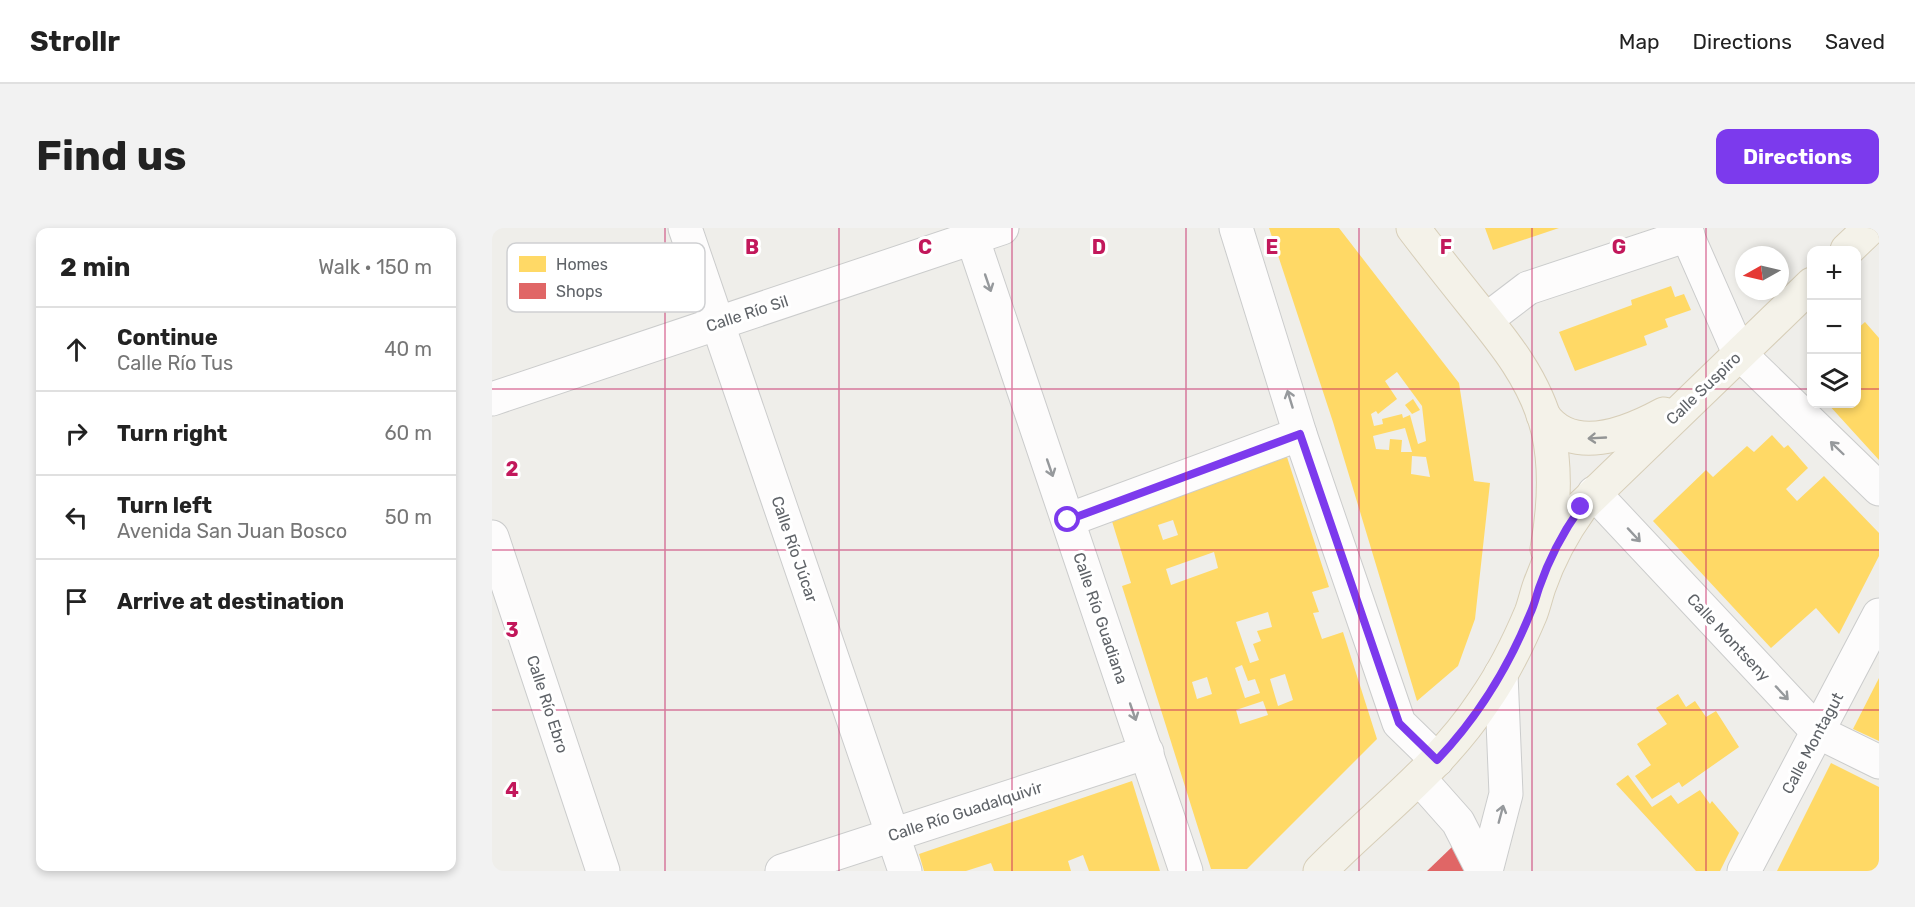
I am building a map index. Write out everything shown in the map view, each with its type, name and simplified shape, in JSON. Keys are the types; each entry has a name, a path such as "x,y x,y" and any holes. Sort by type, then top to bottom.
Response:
{"main road":[{"path":"1320,871 1428,769 1471,720 1501,674 1531,612 1551,526 1554,488 1551,452 1543,416 1520,365 1413,228"},
{"path":"1851,246 1870,228"},
{"name":"Calle Suspiro","path":"1531,612 1557,546 1581,507 1689,400 1807,289"},
{"path":"1543,416 1549,424 1566,434 1600,439 1642,425 1689,400"},
{"path":"1554,488 1564,499 1571,501 1586,498 1594,493"}],"street":[{"name":"Calle Río Júcar","path":"685,228 690,243"},
{"path":"1236,228 1300,434 1399,723 1428,769 1485,871"},
{"name":"Calle Río Sil","path":"492,399 981,231"},
{"name":"Calle Río Guadiana","path":"981,231 1068,520 1186,871"},
{"path":"1486,320 1528,288 1686,231 1739,353 1879,489"},
{"name":"Calle Río Júcar","path":"705,286 905,871"},
{"path":"1068,520 1300,434"},
{"name":"Calle Montseny","path":"1594,493 1818,732 1879,762"},
{"name":"Calle Río Ebro","path":"492,537 603,871"},
{"name":"Calle Montagut","path":"1744,871 1879,615"},
{"path":"1485,871 1506,794 1501,674"},
{"name":"Calle Río Guadalquivir","path":"782,871 1147,752"}],"building: Homes":[{"path":"1269,228 1339,228 1459,383 1474,481 1490,483 1475,619 1458,666 1417,701 1333,422","holes":["1397,372 1422,406 1426,441 1418,444 1410,415 1403,418 1402,414 1382,419 1383,424 1374,426 1371,414 1376,411 1378,414 1397,399 1385,381","1405,428 1412,452 1401,452 1402,440 1390,439 1389,450 1376,449 1373,436","1412,456 1426,457 1430,477 1411,474"]},
{"path":"1485,228 1559,228 1493,250"},
{"path":"1671,286 1675,297 1684,294 1691,310 1665,319 1668,327 1644,336 1647,345 1575,371 1559,332 1632,305 1631,300"},
{"path":"1865,322 1879,338 1879,460 1832,408 1861,408 1861,326"},
{"path":"1413,399 1420,410 1412,414 1405,405"},
{"path":"1772,435 1784,448 1788,445 1808,468 1786,489 1797,501 1824,476 1879,533 1879,556 1839,634 1816,608 1771,648 1653,521 1706,470 1713,477 1747,446 1754,452"},
{"path":"1287,457 1329,587 1312,592 1319,612 1313,613 1322,639 1343,632 1377,739 1247,869 1211,869 1122,586 1131,583 1111,518","holes":["1173,520 1178,535 1163,540 1158,525","1214,552 1218,568 1171,585 1166,569","1268,612 1272,627 1257,631 1261,641 1253,644 1259,660 1250,663 1236,622","1242,665 1248,681 1255,679 1260,693 1245,698 1235,668","1285,674 1293,700 1278,706 1270,679","1207,677 1212,694 1197,699 1192,682","1263,701 1268,715 1240,724 1236,710"]},
{"path":"1879,678 1879,741 1853,729"},
{"path":"1678,694 1686,707 1695,701 1706,717 1716,711 1739,747 1682,787 1679,782 1652,799 1635,776 1651,765 1637,744 1667,724 1656,708"},
{"path":"1831,763 1879,787 1879,871 1777,871"},
{"path":"1628,775 1652,807 1671,795 1678,804 1700,790 1710,804 1712,801 1739,833 1720,871 1696,871 1616,784"},
{"path":"1132,781 1160,871 1089,871 1083,855 1068,861 1071,871 994,871 991,863 966,871 924,871 919,854"}],"building: Shops":[{"path":"1453,846 1478,871 1427,871"}],"route":[{"path":"1068,520 1300,434 1399,723 1437,760 1484,702 1501,674 1515,649 1557,546 1568,524 1581,507"}]}
